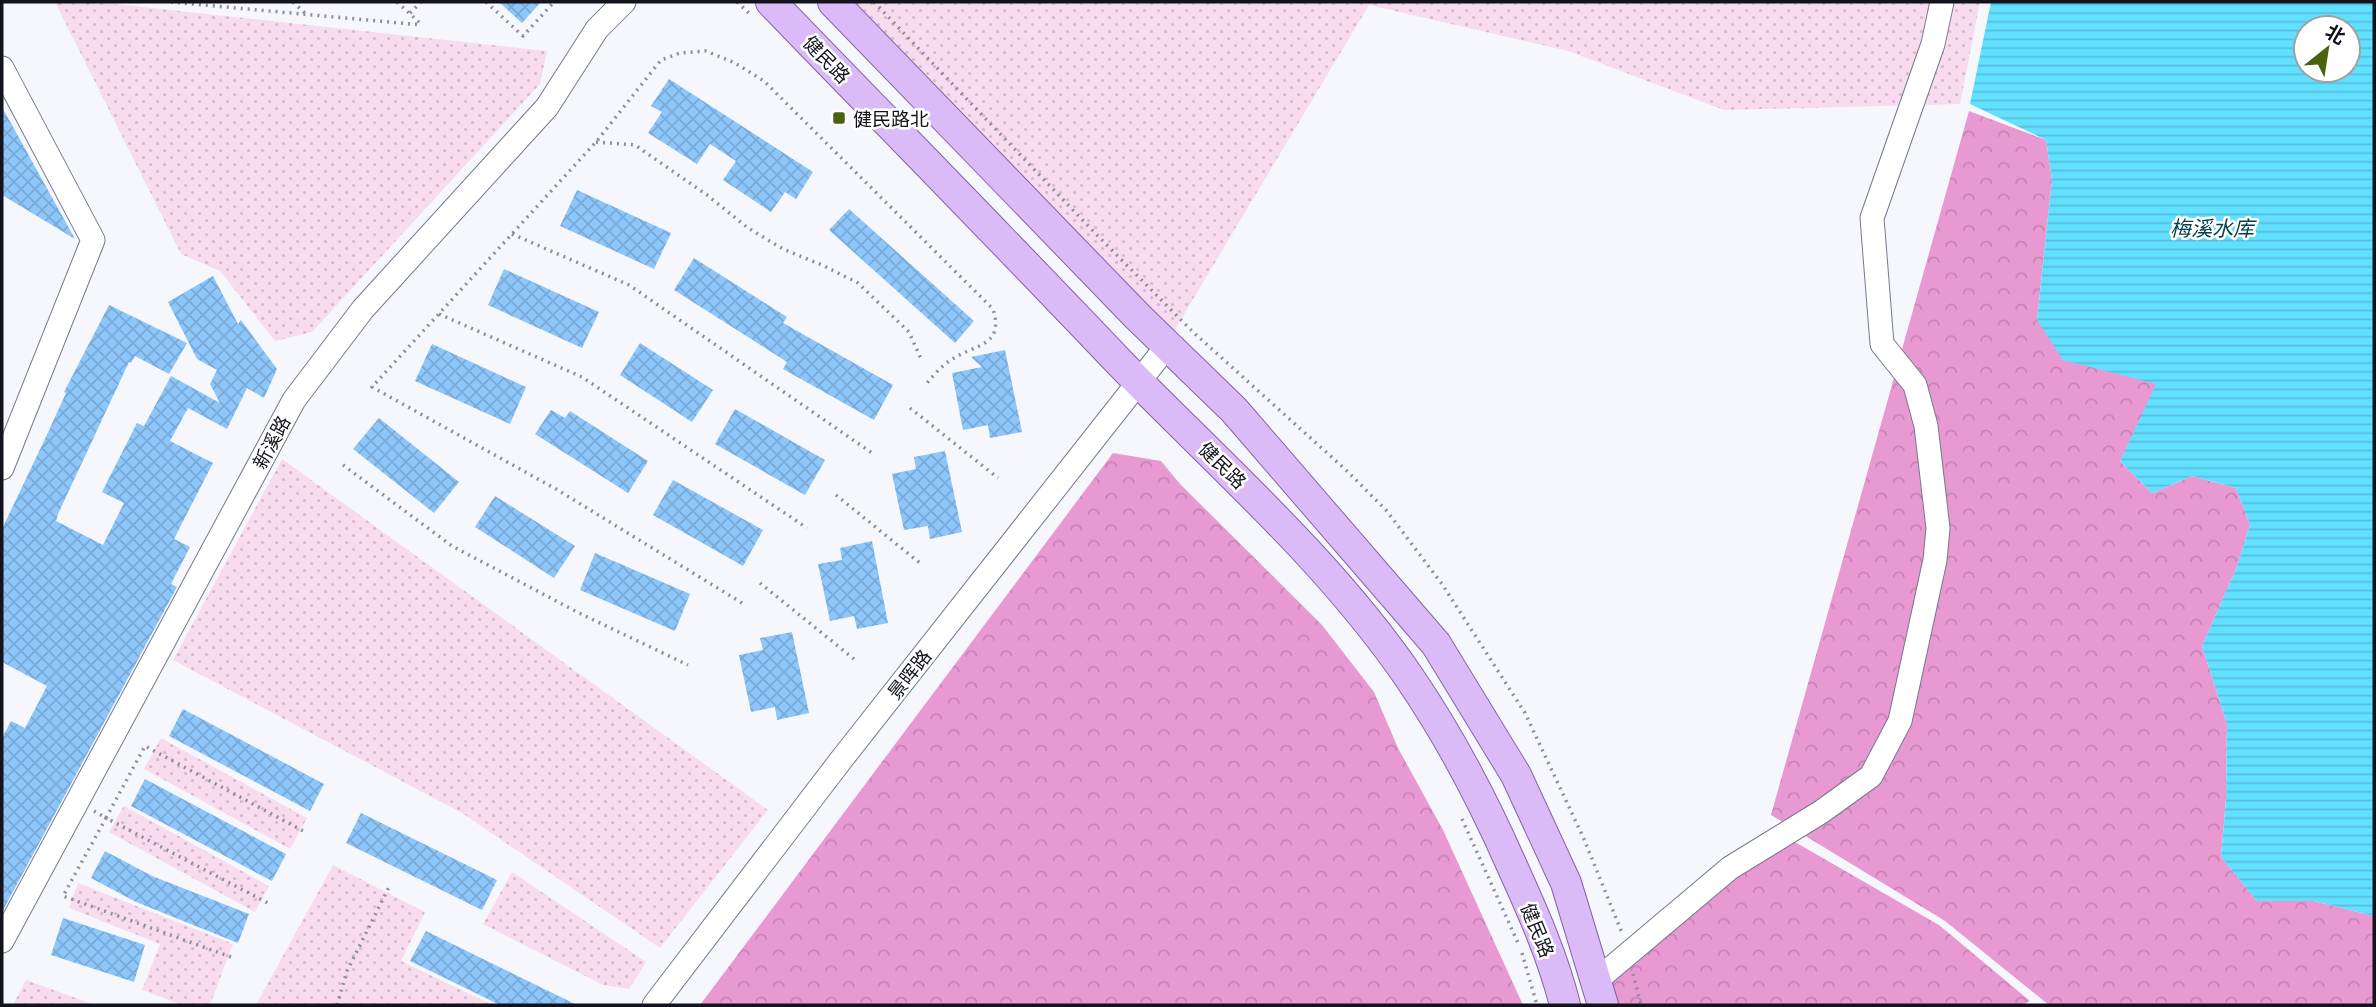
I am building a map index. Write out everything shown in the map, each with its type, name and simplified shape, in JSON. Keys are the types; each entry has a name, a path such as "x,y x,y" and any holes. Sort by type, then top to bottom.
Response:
{"main road":[{"name":"健民路","path":"833,2 1167,346 1234,410 1436,644 1517,775 1566,883 1600,993"},
{"name":"健民路","path":"764,12 1264,504 1346,596 1408,676 1454,748 1486,808 1542,939 1565,1005"}],"street":[{"name":"新溪路","path":"2,941 293,400 363,309 547,107 597,29 624,2"},
{"path":"1600,993 1730,868 1821,812 1871,776 1900,721 1935,560 1938,528 1926,426 1915,385 1882,344 1872,218 1933,44 1942,2"},
{"path":"2,68 93,240 2,468"},
{"name":"景晖路","path":"654,1005 841,760 1167,346"}],"path":[{"path":"171,2 422,25 397,2"},
{"path":"293,2 309,16"},
{"path":"410,14 421,2"},
{"path":"486,2 523,36 554,2"},
{"path":"737,2 764,12"},
{"path":"742,603 556,489 372,387 596,142 661,60 680,53 706,51 735,63 764,81 993,309 996,325 986,344 951,360 927,383"},
{"path":"596,142 635,145 707,195 748,228 783,248 858,283 909,332 922,362"},
{"path":"512,234 629,285 872,453"},
{"path":"439,314 582,377 807,528"},
{"path":"910,408 998,478"},
{"path":"343,465 452,546 579,613 688,665"},
{"path":"836,495 921,564"},
{"path":"760,583 854,659"},
{"path":"231,957 63,897 145,746 307,833"},
{"path":"77,802 268,903"},
{"path":"1460,813 1521,950 1537,1005"},
{"path":"337,1005 347,971 390,885"}],"shaded area":[{"path":"55,2 97,2 547,51 540,84 312,332 275,341 220,271 181,254"},
{"path":"844,2 1980,2 1960,104 1724,110 1568,51 1369,5 1171,336"},
{"path":"282,459 768,810 660,948 462,813 173,660"},
{"path":"161,738 307,818 290,849 144,769"},
{"path":"124,806 269,886 255,912 109,832"},
{"path":"333,865 425,912 401,961 493,1005 256,1005"},
{"path":"512,872 646,962 629,989 603,985 483,924"},
{"path":"78,883 233,944 210,1005 182,1005 142,990 160,944 69,908"},
{"path":"26,980 95,1005 13,1005"}],"green space":[{"path":"1969,111 2046,140 2052,180 2037,320 2157,384 2120,461 2152,493 2192,476 2236,488 2250,525 2236,569 2202,646 2227,724 2226,799 2221,857 2257,901 2314,901 2374,916 2374,1005 2049,1005 1945,921 1771,815"},
{"path":"1113,453 1161,461 1180,484 1322,625 1374,692 1398,748 1443,830 1523,1005 700,1005"},
{"path":"1774,830 1939,925 2030,1001 2022,1005 1610,1005 1602,970"}],"water":[{"name":"梅溪水库","path":"1991,2 2374,2 2374,916 2314,901 2257,901 2221,857 2226,799 2227,724 2202,646 2236,569 2250,525 2236,488 2192,476 2152,493 2120,461 2156,384 2063,360 2037,320 2052,180 2046,140 1970,104"}],"building":[{"path":"499,2 541,2 522,23"},
{"path":"669,79 813,172 796,199 785,192 771,212 723,180 736,161 710,144 697,164 648,133 662,112 651,106"},
{"path":"2,107 75,239 2,195"},
{"path":"577,190 671,233 654,269 560,226"},
{"path":"849,209 974,321 955,343 829,230"},
{"path":"694,258 787,317 783,323 893,385 874,420 783,369 787,362 674,290"},
{"path":"504,269 599,312 582,348 488,305"},
{"path":"213,276 238,324 241,320 277,369 264,398 247,388 227,429 188,408 170,441 213,463 174,539 190,547 171,584 177,587 2,912 2,738 11,721 25,728 47,686 2,662 2,529 66,393 64,392 109,305 187,343 169,374 135,356 131,363 129,362 58,514 56,521 103,545 124,503 102,492 137,423 144,426 171,376 220,403 210,384 217,370 197,359 168,302"},
{"path":"640,343 713,390 692,422 620,375"},
{"path":"432,344 526,387 510,424 415,381"},
{"path":"1005,350 1022,432 990,438 988,425 963,430 952,373 982,367 971,357"},
{"path":"735,409 825,460 805,495 715,444"},
{"path":"551,410 565,418 570,411 648,461 628,493 535,434"},
{"path":"379,418 459,482 434,513 353,449"},
{"path":"945,451 962,532 930,539 928,526 904,530 892,474 916,469 914,457"},
{"path":"673,480 763,530 743,566 653,515"},
{"path":"495,496 575,546 554,578 475,527"},
{"path":"872,541 888,623 857,629 854,616 830,621 818,564 842,560 840,548"},
{"path":"595,553 690,594 675,631 580,590"},
{"path":"792,632 809,713 777,720 775,707 751,712 739,655 763,650 760,638"},
{"path":"183,709 324,784 310,811 169,736"},
{"path":"145,779 286,854 272,881 131,806"},
{"path":"361,813 497,880 482,910 346,843"},
{"path":"105,851 152,876 249,914 238,943 136,902 91,878"},
{"path":"63,918 145,945 134,982 51,955"},
{"path":"426,931 577,1005 500,1005 410,961"}],"place":[{"name":"健民路北","path":"839,118"}]}
